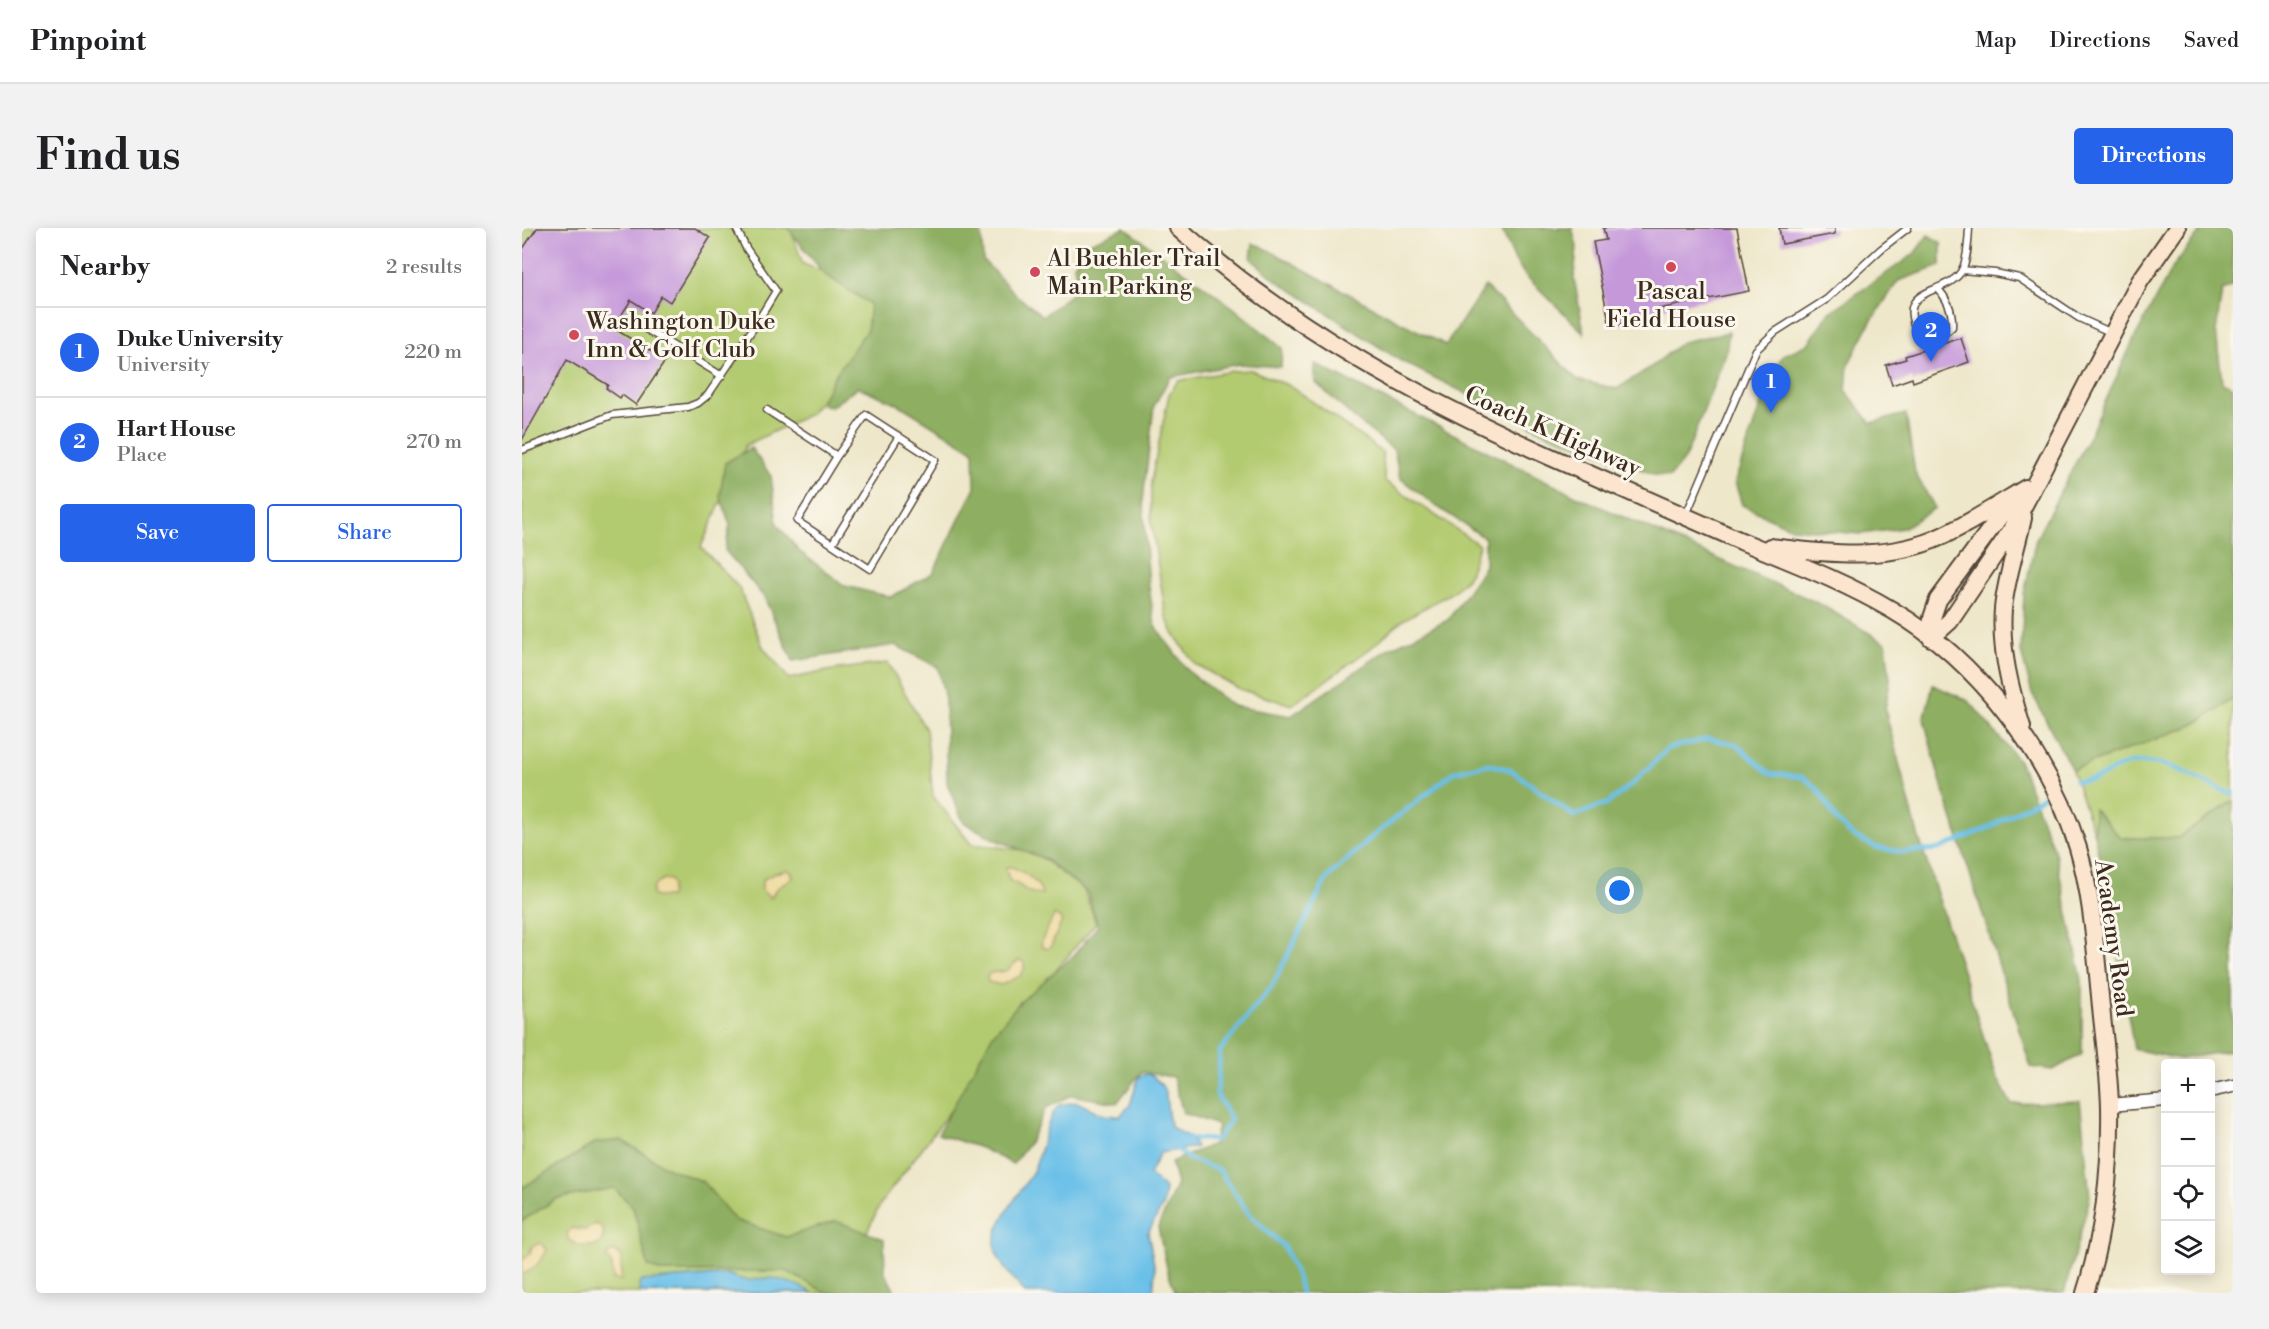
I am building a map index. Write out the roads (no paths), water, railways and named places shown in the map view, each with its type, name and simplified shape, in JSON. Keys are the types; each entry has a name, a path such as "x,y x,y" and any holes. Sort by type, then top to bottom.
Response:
{"main road":[{"name":"Coach K Highway","path":"1178,228 1283,310 1401,384 1501,434 1834,580 1893,610 1931,638"},
{"path":"1931,638 1932,618 1938,600 2003,512 2027,493 2040,473 2140,281 2177,228"},
{"path":"1754,546 1851,555 1905,547 1931,541 2027,493"},
{"path":"2026,740 2008,678 2002,630 2004,606 2027,493"},
{"name":"Academy Road","path":"1931,638 1956,658 2026,740 2055,790 2077,846 2085,880 2096,951 2110,1105 2103,1206 2085,1293"}],"street":[{"path":"2215,1090 2233,1086"},
{"path":"2110,1105 2161,1100"}],"lane":[{"path":"522,450 612,415 688,407 708,395 776,291 746,248 736,228"},
{"path":"1686,516 1756,350 1775,332 1827,299 1881,249 1908,228"},
{"path":"1937,288 1946,298 1952,315 1952,327 1944,334 1929,338 1919,335 1912,323 1912,312 1916,300 1922,294 1952,280 1962,270 1969,228"},
{"path":"1962,270 2019,278 2079,318 2113,333"},
{"path":"633,321 722,376"},
{"path":"767,410 837,456"},
{"path":"866,415 899,436 935,459 870,569 798,521 837,456 866,415"},
{"path":"832,544 899,436"}],"water":[{"path":"1148,1074 1156,1079 1165,1091 1171,1127 1191,1138 1196,1147 1160,1153 1149,1174 1165,1189 1163,1205 1148,1233 1155,1270 1153,1293 1025,1293 999,1259 996,1253 995,1238 1003,1217 1034,1169 1054,1112 1059,1105 1077,1102 1104,1115 1120,1116 1130,1105 1139,1076"},
{"path":"728,1274 744,1280 776,1279 797,1285 812,1293 641,1293 639,1284 642,1281"}],"waterway":[{"path":"1187,1138 1216,1140 1231,1120 1217,1095 1220,1051 1272,986 1327,878 1373,836 1454,772 1488,764 1511,770 1574,816 1608,803 1635,782 1668,748 1709,739 1736,744 1769,773 1803,777 1818,789 1837,821 1853,836 1878,848 1903,852 1939,849 1988,828 2044,796"},
{"path":"2075,781 2094,779 2127,764 2158,763 2233,794"},
{"path":"1175,1147 1189,1159 1219,1170 1249,1214 1284,1247 1298,1279 1301,1293"}],"place":[{"name":"Pascal Field House","path":"1671,267"},
{"name":"Al Buehler Trail Main Parking","path":"1035,272"},
{"name":"Washington Duke Inn & Golf Club","path":"574,335"},
{"name":"Hart House","path":"1931,362"},
{"name":"Duke University","path":"1771,413"}]}
